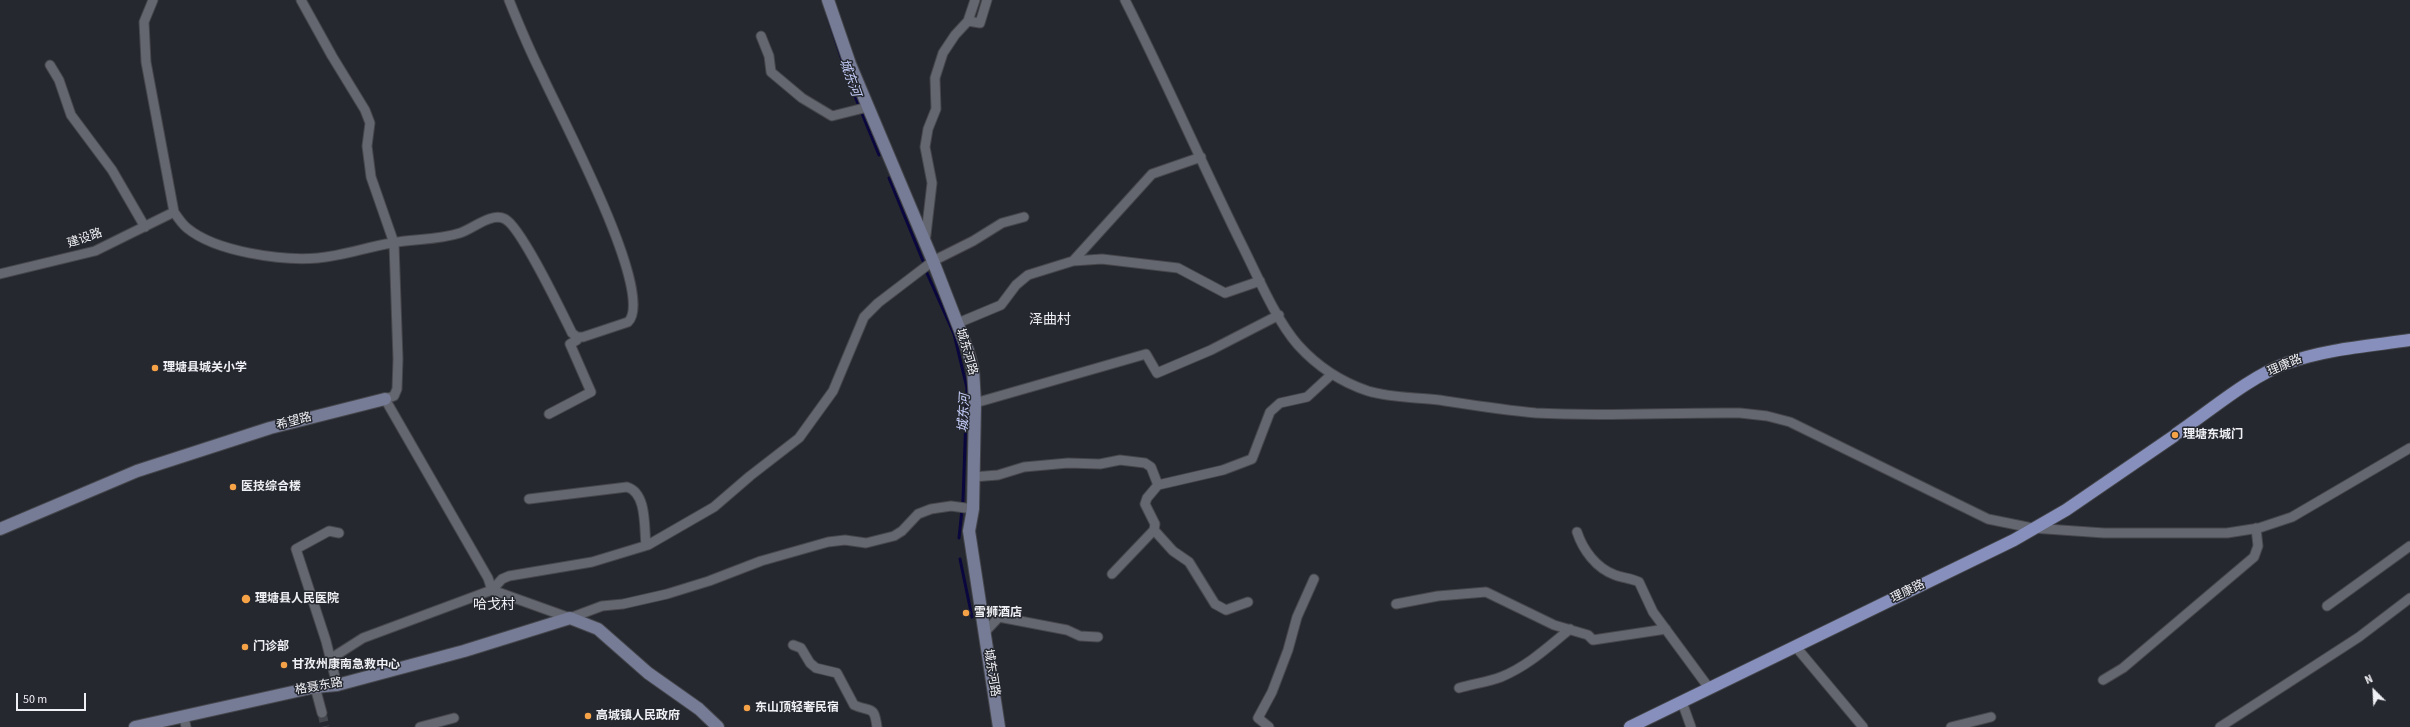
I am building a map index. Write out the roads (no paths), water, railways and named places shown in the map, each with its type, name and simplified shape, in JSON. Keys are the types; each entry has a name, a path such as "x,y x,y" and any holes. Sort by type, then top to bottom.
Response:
{"main road":[{"name":"理康路","path":"1630,727 1996,550 2032,528 2066,510 2253,381 2287,364 2311,355 2410,340"}],"street":[{"path":"153,0 144,22 146,62 174,212 188,229 199,235 259,256 318,258 394,242 448,236 476,227 495,217 506,219 537,265 572,333 577,337 583,337 628,322 634,309 633,291 619,243 600,194 541,74 509,0"},
{"name":"城东河路","path":"828,0 850,64 925,243 931,263 958,323 973,369 975,403 973,477 966,508 999,727"},
{"path":"925,243 932,183 925,147 928,129 936,109 935,78 943,53 955,35 968,21 976,0"},
{"path":"968,21 980,23 987,0"},
{"path":"1125,0 1160,68 1200,157 1260,281 1279,315 1297,344 1332,374 1353,385 1379,394 1500,410 1579,414 1740,413 1767,416 1790,422 1988,518 2032,528 2123,534 2227,533 2256,528 2292,517 2409,450"},
{"path":"304,1 370,122 367,146 371,177 394,242 397,389 394,396 385,400 488,578 492,590"},
{"path":"761,36 769,56 771,72 802,98 832,116 868,107"},
{"path":"50,65 59,80 71,115 112,170 145,227"},
{"path":"1073,261 1152,174 1200,157"},
{"name":"建设路","path":"0,274 95,251 174,212"},
{"path":"330,659 363,638 492,590 502,579 509,576 592,562 646,545 714,507 750,476 799,438 833,391 864,317 878,303 931,263 973,241 1002,223 1024,217"},
{"path":"958,323 1001,305 1016,285 1028,275 1073,261 1102,260 1178,268 1225,293 1260,281"},
{"path":"975,403 1146,354 1157,373 1211,350 1279,315"},
{"path":"549,414 591,392 570,344 577,340 577,337"},
{"path":"1112,574 1154,530 1155,524 1145,504 1147,498 1158,484 1223,470 1252,459 1270,412 1280,403 1307,397 1332,374"},
{"name":"希望路","path":"0,529 136,471 270,428 385,400"},
{"path":"973,477 998,475 1024,468 1068,463 1100,464 1120,460 1145,463 1152,467 1158,484"},
{"path":"529,499 627,487 632,488 640,499 646,545"},
{"path":"570,618 602,606 622,604 667,594 709,581 761,561 828,542 845,540 866,543 894,536 923,511 938,507 966,508"},
{"path":"2104,680 2123,668 2254,557 2258,546 2256,528"},
{"path":"1154,530 1173,551 1189,562 1217,606 1226,610 1248,602"},
{"path":"336,685 330,659 296,548 329,531 339,533"},
{"path":"1577,532 1582,548 1604,569 1616,576 1628,577 1639,582 1653,612 1709,688"},
{"path":"2327,606 2410,546"},
{"path":"1269,727 1258,718 1272,692 1288,650 1297,617 1314,579"},
{"path":"492,590 598,629 648,673 699,709 718,727"},
{"path":"1396,604 1438,596 1486,592 1554,624 1588,635 1593,640 1666,628"},
{"path":"2220,727 2353,641 2410,598"},
{"path":"984,633 1000,617 1066,630 1080,636 1098,637"},
{"name":"格聂东路","path":"135,727 185,722 315,687 336,685 464,651 570,618"},
{"path":"1458,688 1512,672 1531,661 1570,629"},
{"path":"793,645 801,648 810,663 816,668 837,673 854,705 870,708 875,714 877,727"},
{"path":"1796,647 1863,727"},
{"path":"315,687 322,713"},
{"path":"1682,702 1691,727"},
{"path":"1951,727 1991,717"},
{"path":"420,727 454,718"},
{"path":"2232,719 2238,727"}],"waterway":[{"name":"城东河","path":"828,17 850,84 879,155"},
{"name":"城东河","path":"889,178 923,261"},
{"name":"城东河","path":"926,271 954,334 967,388 963,500 959,538"},
{"name":"城东河","path":"960,559 972,617"}],"tunnel":[{"path":"322,713 325,727"}],"place":[{"name":"理塘县城关小学","path":"155,368"},
{"name":"理塘东城门","path":"2175,435"},
{"name":"医技综合楼","path":"233,487"},
{"name":"理塘县人民医院","path":"246,599"},
{"name":"雪狮酒店","path":"966,613"},
{"name":"门诊部","path":"245,647"},
{"name":"甘孜州康南急救中心","path":"284,665"},
{"name":"东山顶轻奢民宿","path":"747,708"},
{"name":"高城镇人民政府","path":"588,716"}],"district":[{"name":"泽曲村","path":"1050,321"},
{"name":"哈戈村","path":"494,606"}]}
